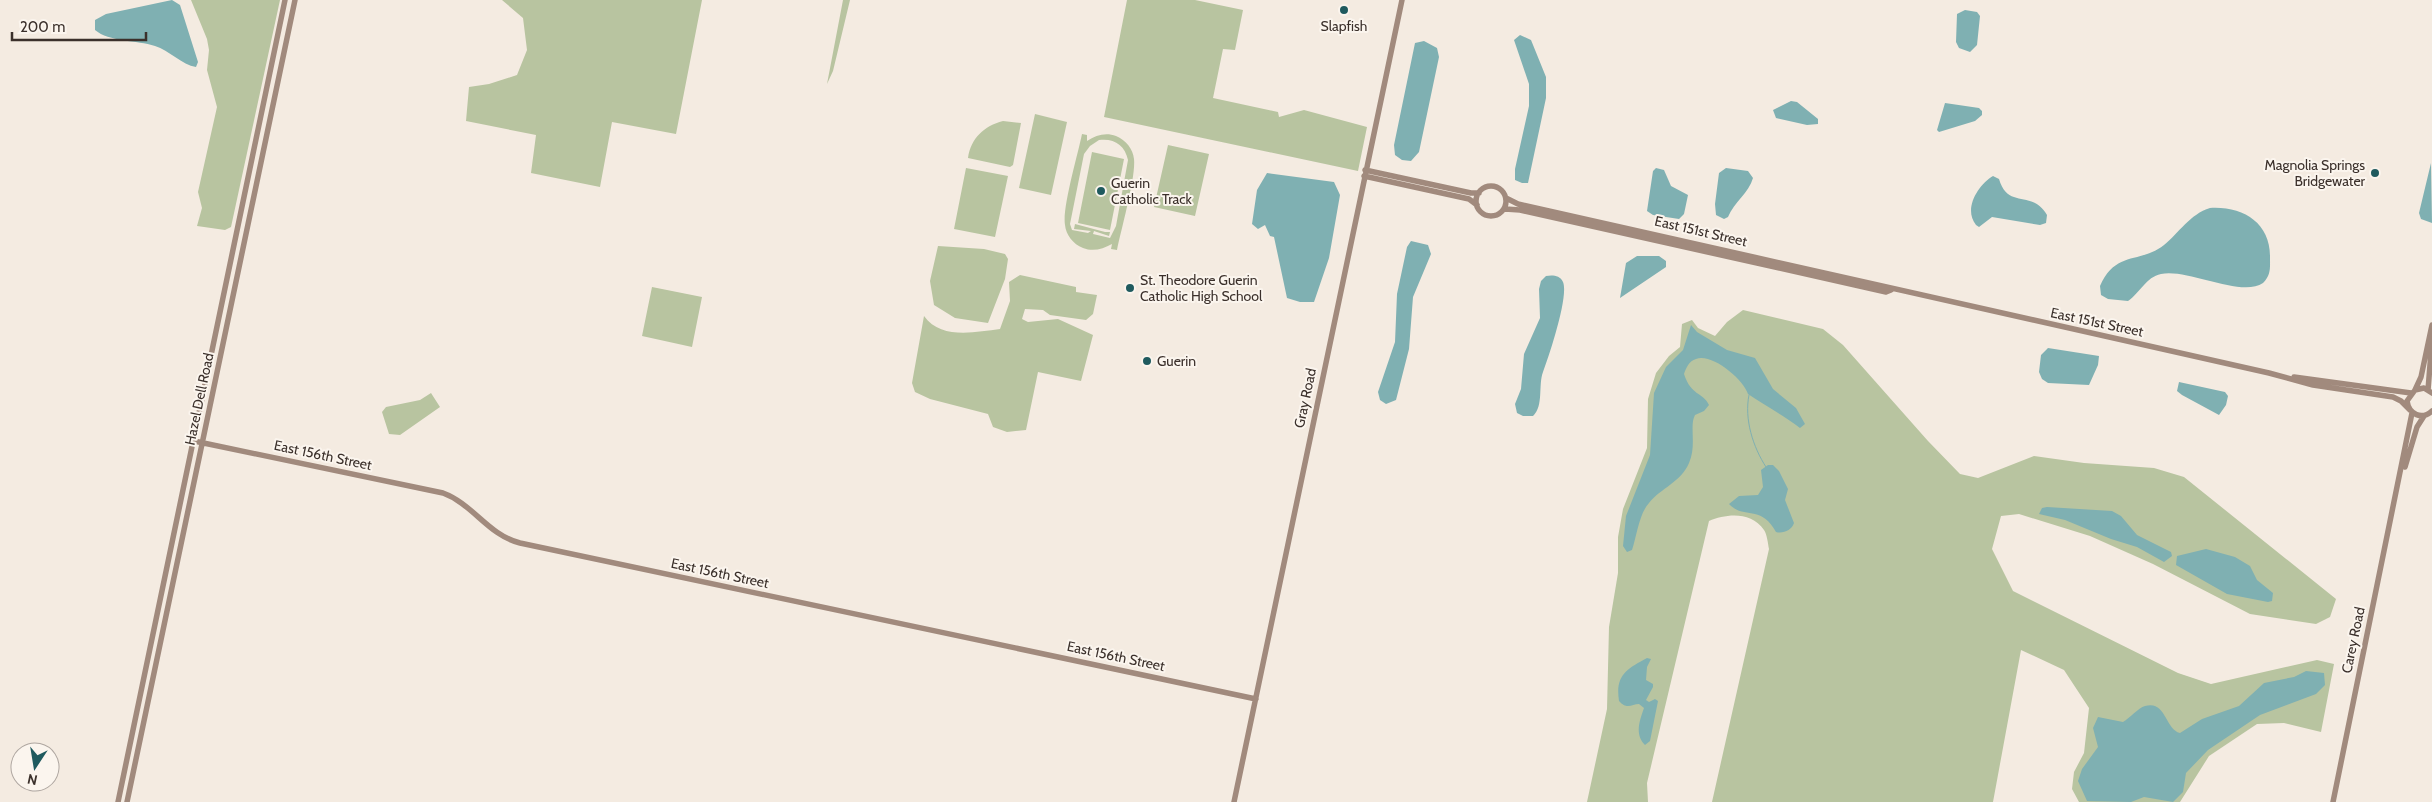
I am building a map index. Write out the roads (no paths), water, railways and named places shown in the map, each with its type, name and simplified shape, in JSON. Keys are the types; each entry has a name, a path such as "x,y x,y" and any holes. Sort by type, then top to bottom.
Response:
{"street":[{"name":"Hazel Dell Road","path":"118,802 285,0"},
{"name":"Hazel Dell Road","path":"127,802 294,0"},
{"name":"Gray Road","path":"1234,802 1364,173 1402,0"},
{"path":"1364,173 1479,193"},
{"path":"1364,173 1469,199 1477,205 1480,211 1489,216 1499,214 1505,209 1506,198 1503,191 1494,186 1486,187 1479,193 1477,205"},
{"name":"East 151st Street","path":"1506,198 1518,204 1888,286 1891,290"},
{"name":"East 151st Street","path":"1505,209 1520,210 1886,292 1891,290 2269,373 2313,386 2393,397 2402,401 2411,412 2429,414"},
{"path":"2413,391 2421,377 2432,326"},
{"path":"2430,392 2432,340"},
{"name":"East 151st Street","path":"2269,373 2430,392"},
{"name":"Carey Road","path":"2333,802 2399,482 2411,412 2407,401 2413,391"},
{"name":"Carey Road","path":"2399,482 2417,427 2429,414"},
{"name":"East 156th Street","path":"194,440 443,493 465,505 495,532 520,543 1256,699"}],"water":[{"path":"172,0 180,5 198,62 196,67 155,46 115,39 95,30 95,20 106,14"},
{"path":"1965,10 1977,12 1980,16 1977,45 1970,52 1959,48 1956,42 1957,14"},
{"path":"1520,35 1531,40 1546,77 1546,98 1528,183 1515,180 1515,169 1529,106 1529,84 1514,40"},
{"path":"1424,41 1437,48 1439,57 1419,152 1411,161 1402,160 1395,155 1394,145 1415,43"},
{"path":"1791,101 1797,102 1818,119 1818,124 1807,125 1776,118 1773,110"},
{"path":"1945,103 1979,108 1982,111 1982,115 1975,121 1939,132 1937,130"},
{"path":"2431,163 2432,223 2421,219 2419,213"},
{"path":"1656,168 1664,170 1671,186 1688,195 1684,214 1679,219 1653,215 1647,211 1653,171"},
{"path":"1726,168 1748,171 1753,178 1728,217 1724,219 1716,215 1715,204 1719,173"},
{"path":"1267,173 1334,182 1340,195 1329,258 1314,302 1300,302 1287,298 1274,237 1270,236 1265,225 1258,229 1252,224 1257,190"},
{"path":"1993,176 1999,179 2008,194 2028,200 2041,207 2047,215 2046,223 2040,225 1992,217 1979,227 1976,225 1972,219 1971,212 1974,198 1982,185"},
{"path":"2210,208 2233,210 2253,219 2260,226 2266,235 2270,258 2269,274 2263,283 2253,287 2241,287 2172,273 2161,274 2151,278 2128,301 2108,299 2101,295 2100,286 2113,267 2121,262 2155,251 2196,215"},
{"path":"1411,241 1428,245 1431,254 1413,297 1409,349 1396,400 1386,404 1380,400 1378,392 1395,342 1397,294 1407,247"},
{"path":"1637,256 1659,256 1666,261 1666,267 1620,298 1626,263"},
{"path":"1546,276 1556,276 1562,280 1564,289 1563,300 1558,326 1542,377 1539,407 1533,416 1523,416 1517,413 1515,404 1521,389 1524,354 1540,318 1539,289 1541,281"},
{"path":"1691,325 1697,332 1727,350 1755,358 1773,389 1796,408 1805,424 1800,428 1748,394 1740,381 1718,363 1703,358 1691,361 1684,374 1693,390 1704,398 1709,405 1704,411 1695,415 1693,419 1692,449 1689,463 1681,475 1654,498 1646,508 1632,550 1627,552 1623,546 1626,516 1650,455 1654,393 1666,367 1683,350"},
{"path":"2048,348 2099,356 2098,365 2089,385 2048,383 2042,379 2039,372 2041,355"},
{"path":"2179,382 2225,392 2228,396 2226,405 2219,415 2177,391"},
{"path":"1768,465 1773,465 1779,471 1788,489 1785,500 1794,523 1791,528 1784,532 1776,532 1764,518 1735,509 1729,504 1739,496 1758,495 1763,487 1761,470"},
{"path":"2042,508 2112,511 2121,516 2137,535 2171,552 2172,556 2164,562 2137,547 2111,539 2065,520 2039,514"},
{"path":"2206,549 2235,557 2250,566 2257,580 2273,593 2272,601 2268,602 2227,594 2176,565 2177,556"},
{"path":"1647,658 1651,659 1647,667 1646,680 1653,684 1653,687 1646,700 1649,702 1655,699 1658,701 1650,741 1645,745 1639,732 1644,708 1639,704 1627,706 1622,704 1619,701 1618,692 1624,674"},
{"path":"2306,671 2324,673 2325,685 2316,694 2260,715 2208,750 2186,773 2183,792 2173,802 2144,797 2131,802 2087,801 2078,781 2082,769 2098,747 2093,728 2098,717 2123,722 2142,707 2152,705 2161,711 2171,726 2180,733 2202,719 2239,706 2264,683 2294,677"}],"waterway":[{"path":"1749,395 1748,414 1751,432 1757,451 1766,467"}],"place":[{"name":"Slapfish","path":"1344,10"},
{"name":"Magnolia Springs Bridgewater","path":"2375,173"},
{"name":"Guerin Catholic Track","path":"1101,191"},
{"name":"St. Theodore Guerin Catholic High School","path":"1130,288"},
{"name":"Guerin","path":"1147,361"}]}
